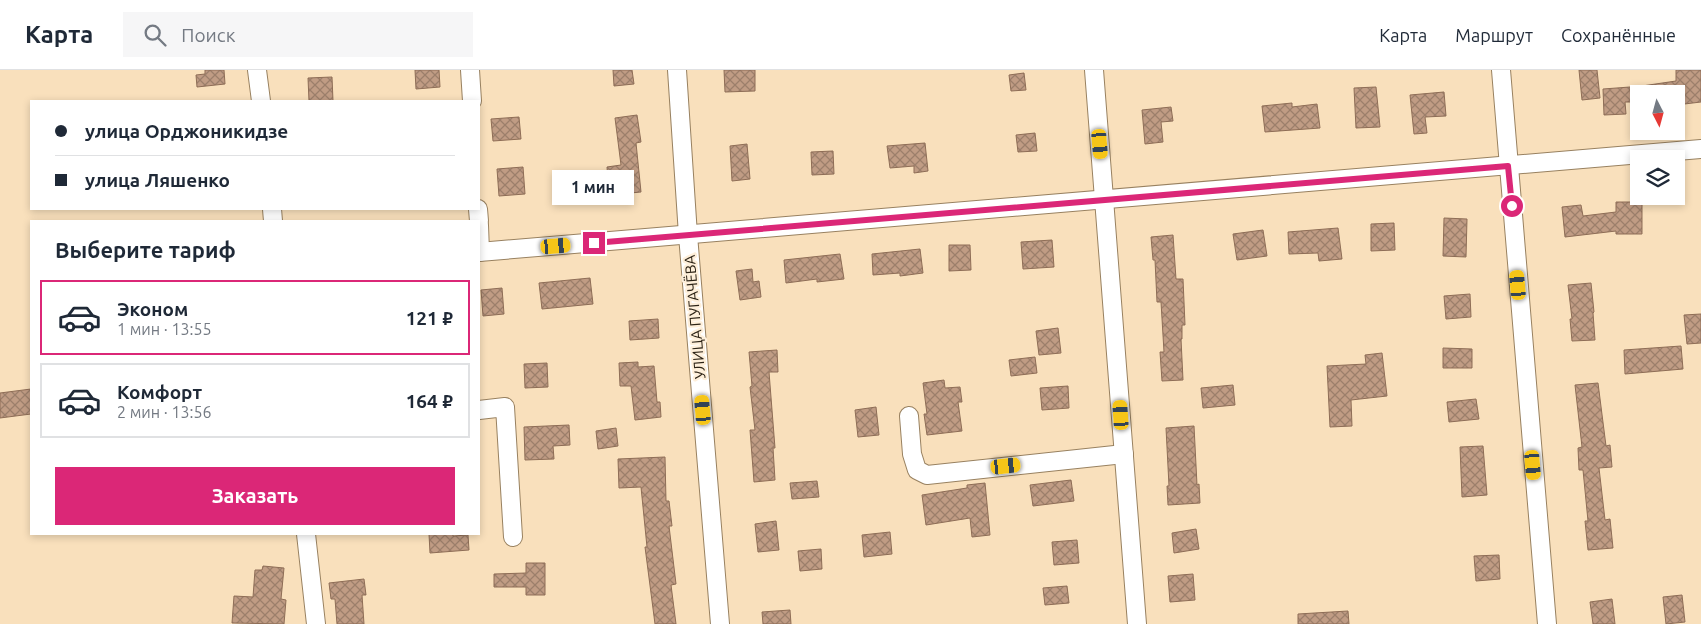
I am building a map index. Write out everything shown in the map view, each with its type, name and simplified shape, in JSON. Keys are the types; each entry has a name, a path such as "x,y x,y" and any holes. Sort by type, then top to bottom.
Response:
{"street":[{"path":"258,70 261,100"},
{"path":"470,70 472,100"},
{"name":"УЛИЦА ПУГАЧЁВА","path":"677,70 688,235 720,624"},
{"path":"1094,70 1137,624"},
{"path":"1501,70 1547,624"},
{"path":"480,252 1701,150"},
{"path":"480,410 505,407 513,537"},
{"path":"909,416 912,454 916,470 927,475 1124,454"},
{"path":"306,535 316,624"}],"building":[{"path":"205,70 224,70 225,84 197,87 196,75 205,74"},
{"path":"415,70 439,70 440,87 416,89"},
{"path":"613,70 632,70 634,84 614,86"},
{"path":"724,70 755,70 755,91 725,92"},
{"path":"1579,70 1597,70 1600,98 1582,100"},
{"path":"1676,70 1701,70 1701,102 1685,104 1685,85 1649,85 1676,81"},
{"path":"1024,73 1026,90 1011,91 1009,75"},
{"path":"332,77 333,100 309,100 308,78"},
{"path":"1376,87 1380,127 1356,128 1354,88"},
{"path":"1630,87 1630,102 1625,102 1626,114 1604,115 1603,89"},
{"path":"1444,92 1446,116 1425,117 1427,133 1414,134 1410,95"},
{"path":"1292,103 1292,107 1317,104 1320,128 1265,132 1262,106"},
{"path":"1171,107 1173,121 1161,122 1163,142 1145,144 1142,110"},
{"path":"637,115 641,142 636,143 641,192 609,195 607,167 621,165 615,118"},
{"path":"519,117 521,139 493,141 491,119"},
{"path":"1035,133 1037,151 1018,152 1016,135"},
{"path":"925,143 928,171 914,173 914,166 890,168 887,146"},
{"path":"747,144 750,179 732,181 730,146"},
{"path":"833,151 834,174 812,175 811,152"},
{"path":"523,167 525,194 499,196 497,169"},
{"path":"1616,202 1630,202 1630,205 1642,205 1642,234 1616,234 1616,231 1565,237 1562,207 1581,205 1583,216 1616,212"},
{"path":"1444,218 1467,219 1466,257 1443,256"},
{"path":"1394,223 1395,250 1371,251 1371,224"},
{"path":"1338,228 1342,259 1319,261 1318,253 1289,254 1288,232"},
{"path":"1263,230 1267,256 1237,260 1233,234"},
{"path":"1173,235 1176,279 1183,279 1185,325 1182,325 1181,339 1183,380 1162,381 1160,352 1164,352 1161,302 1157,302 1155,260 1153,260 1151,237"},
{"path":"1052,240 1054,267 1023,269 1021,242"},
{"path":"949,245 970,245 971,270 949,271"},
{"path":"920,249 923,273 900,276 900,273 873,275 872,254"},
{"path":"840,254 844,279 817,282 817,279 786,283 784,260"},
{"path":"752,269 753,282 759,281 761,297 740,300 736,271"},
{"path":"590,278 593,304 542,309 539,283"},
{"path":"1591,283 1595,340 1572,341 1570,319 1572,319 1568,285"},
{"path":"502,288 504,314 483,316 481,290"},
{"path":"1470,294 1471,317 1446,319 1444,296"},
{"path":"1701,314 1701,343 1687,344 1684,315"},
{"path":"658,319 659,338 630,340 629,321"},
{"path":"1058,328 1061,353 1039,355 1036,331"},
{"path":"1681,346 1683,369 1625,374 1624,350"},
{"path":"1443,348 1472,349 1472,368 1443,368"},
{"path":"777,350 778,372 769,372 775,448 773,448 775,480 754,482 750,430 755,430 750,387 752,386 749,352"},
{"path":"1382,353 1387,396 1351,400 1352,426 1330,427 1327,366 1366,364 1365,355"},
{"path":"1035,357 1037,373 1011,376 1009,360"},
{"path":"638,362 638,367 654,366 657,402 660,402 661,417 635,420 631,386 620,386 619,363"},
{"path":"547,363 548,387 525,388 524,364"},
{"path":"944,380 945,388 960,387 962,402 958,402 962,431 927,435 924,414 927,414 923,383"},
{"path":"1598,383 1606,446 1610,445 1612,467 1599,468 1605,520 1610,519 1613,548 1588,550 1585,521 1588,521 1583,470 1579,470 1578,448 1582,447 1575,385"},
{"path":"1233,385 1235,405 1203,408 1201,388"},
{"path":"1068,386 1069,408 1042,410 1040,388"},
{"path":"30,389 30,414 0,418 0,393"},
{"path":"1476,399 1479,419 1449,422 1447,402"},
{"path":"876,407 879,435 858,437 855,410"},
{"path":"569,425 570,445 553,446 554,459 525,460 524,427"},
{"path":"1194,426 1197,485 1199,484 1200,503 1168,505 1166,428"},
{"path":"616,428 618,446 598,449 596,431"},
{"path":"1483,446 1487,495 1462,497 1460,447"},
{"path":"665,457 666,501 669,501 672,526 669,526 676,584 671,585 676,624 655,624 645,547 647,547 641,487 619,488 618,459"},
{"path":"1071,480 1074,501 1033,506 1030,485"},
{"path":"817,481 819,497 792,499 790,483"},
{"path":"985,483 990,535 972,537 970,518 926,525 922,495 967,488 967,485"},
{"path":"776,521 779,550 758,552 755,524"},
{"path":"1196,529 1199,549 1174,553 1172,533"},
{"path":"890,532 892,554 864,557 862,535"},
{"path":"429,535 468,535 469,550 430,553"},
{"path":"1077,540 1079,563 1054,565 1052,542"},
{"path":"821,549 822,569 800,571 798,551"},
{"path":"1499,555 1500,579 1476,581 1474,556"},
{"path":"526,563 545,563 545,595 526,595 526,587 494,587 494,574 526,573"},
{"path":"263,566 284,568 281,599 286,600 284,624 232,623 234,596 253,597 255,570 262,570"},
{"path":"1193,574 1195,600 1170,602 1168,576"},
{"path":"364,579 366,595 362,595 364,624 337,624 335,599 331,599 329,583"},
{"path":"1067,586 1069,603 1045,605 1043,588"},
{"path":"1682,595 1685,622 1666,624 1663,597"},
{"path":"1612,599 1615,624 1593,624 1590,602"},
{"path":"790,610 791,624 763,624 762,612"},
{"path":"1348,611 1349,624 1298,624 1298,614"}],"route":[{"path":"594,243 1508,166 1512,206"}]}
